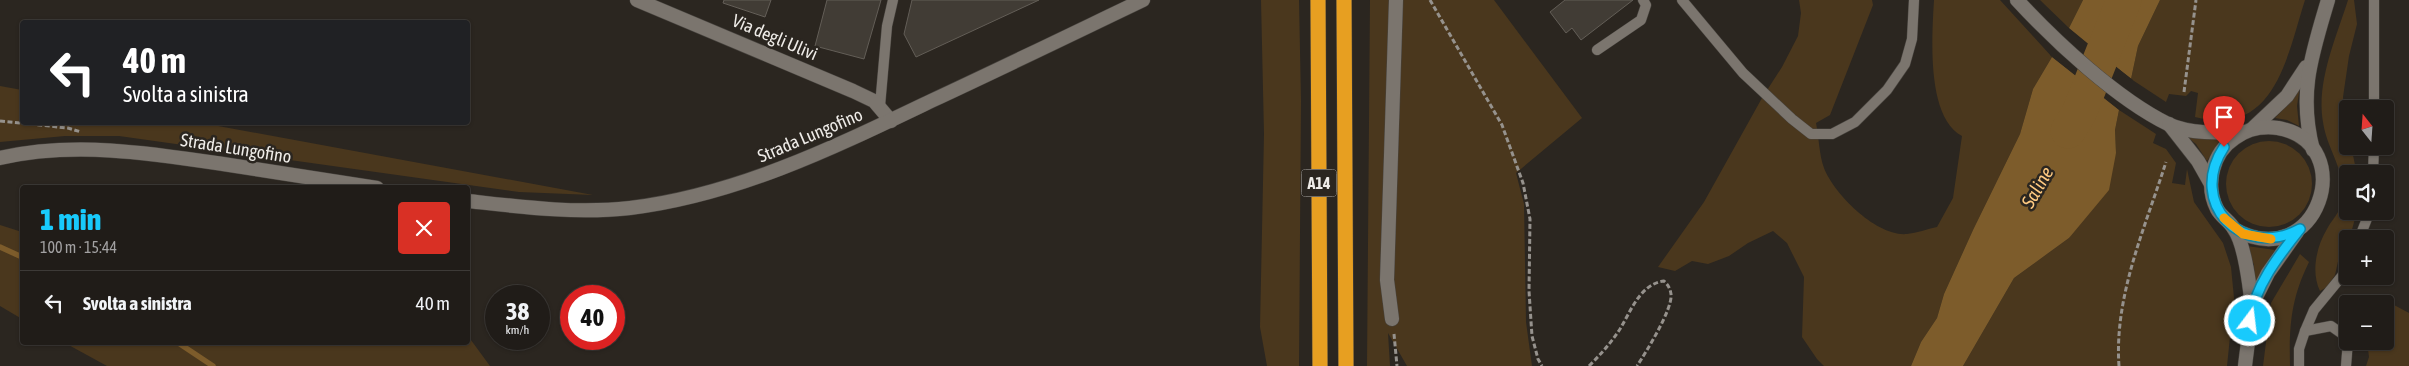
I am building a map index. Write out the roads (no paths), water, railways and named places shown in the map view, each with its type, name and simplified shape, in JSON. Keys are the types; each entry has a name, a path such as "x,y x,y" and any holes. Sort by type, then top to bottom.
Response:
{"highway":[{"name":"A14","path":"1318,0 1320,366"},
{"name":"A14","path":"1344,0 1346,366"}],"street":[{"name":"Via degli Ulivi","path":"637,0 874,101 891,121"},
{"name":"Strada Lungofino","path":"470,200 555,210 629,208 682,199 757,178 891,121 1143,0"},
{"path":"1392,319 1387,280 1396,0"},
{"path":"2017,0 2047,31 2089,68 2177,131 2198,161 2211,184 2218,210 2234,229 2246,266 2252,306 2245,366"},
{"path":"2252,306 2268,273 2300,229 2317,210 2324,186 2319,161 2313,150 2307,127 2305,103 2306,79 2328,0"},
{"path":"2211,184 2217,158 2234,138 2249,130 2287,96 2312,56"},
{"path":"2177,131 2214,132 2269,127 2286,130 2301,138 2313,150"},
{"name":"Strada Lungofino","path":"0,158 39,151 111,151 151,154 357,185"},
{"path":"2234,229 2262,239 2282,237 2300,229"}],"lane":[{"path":"880,106 887,26 893,0"},
{"path":"1597,50 1641,20 1646,5 1643,0"},
{"path":"1682,0 1743,73 1792,119 1811,134 1832,134 1855,122 1887,90 1905,64 1912,39 1914,0"},
{"path":"2374,0 2374,100"},
{"path":"2299,366 2299,349 2314,310 2339,280"},
{"path":"2305,331 2331,326 2339,332"},
{"path":"2346,366 2347,350"}],"water":[{"path":"2083,0 2160,0 2138,46 2131,79 2069,28"},
{"path":"2052,57 2119,110 2115,130 2116,153 2109,190 2069,238 2014,278 1963,366 1911,366 1921,342 1937,318 1944,294 2020,134 2033,89"}],"waterway":[{"name":"Saline","path":"2068,131 2079,113 2124,0"},
{"path":"0,247 20,256"},
{"path":"182,345 213,366"}]}
